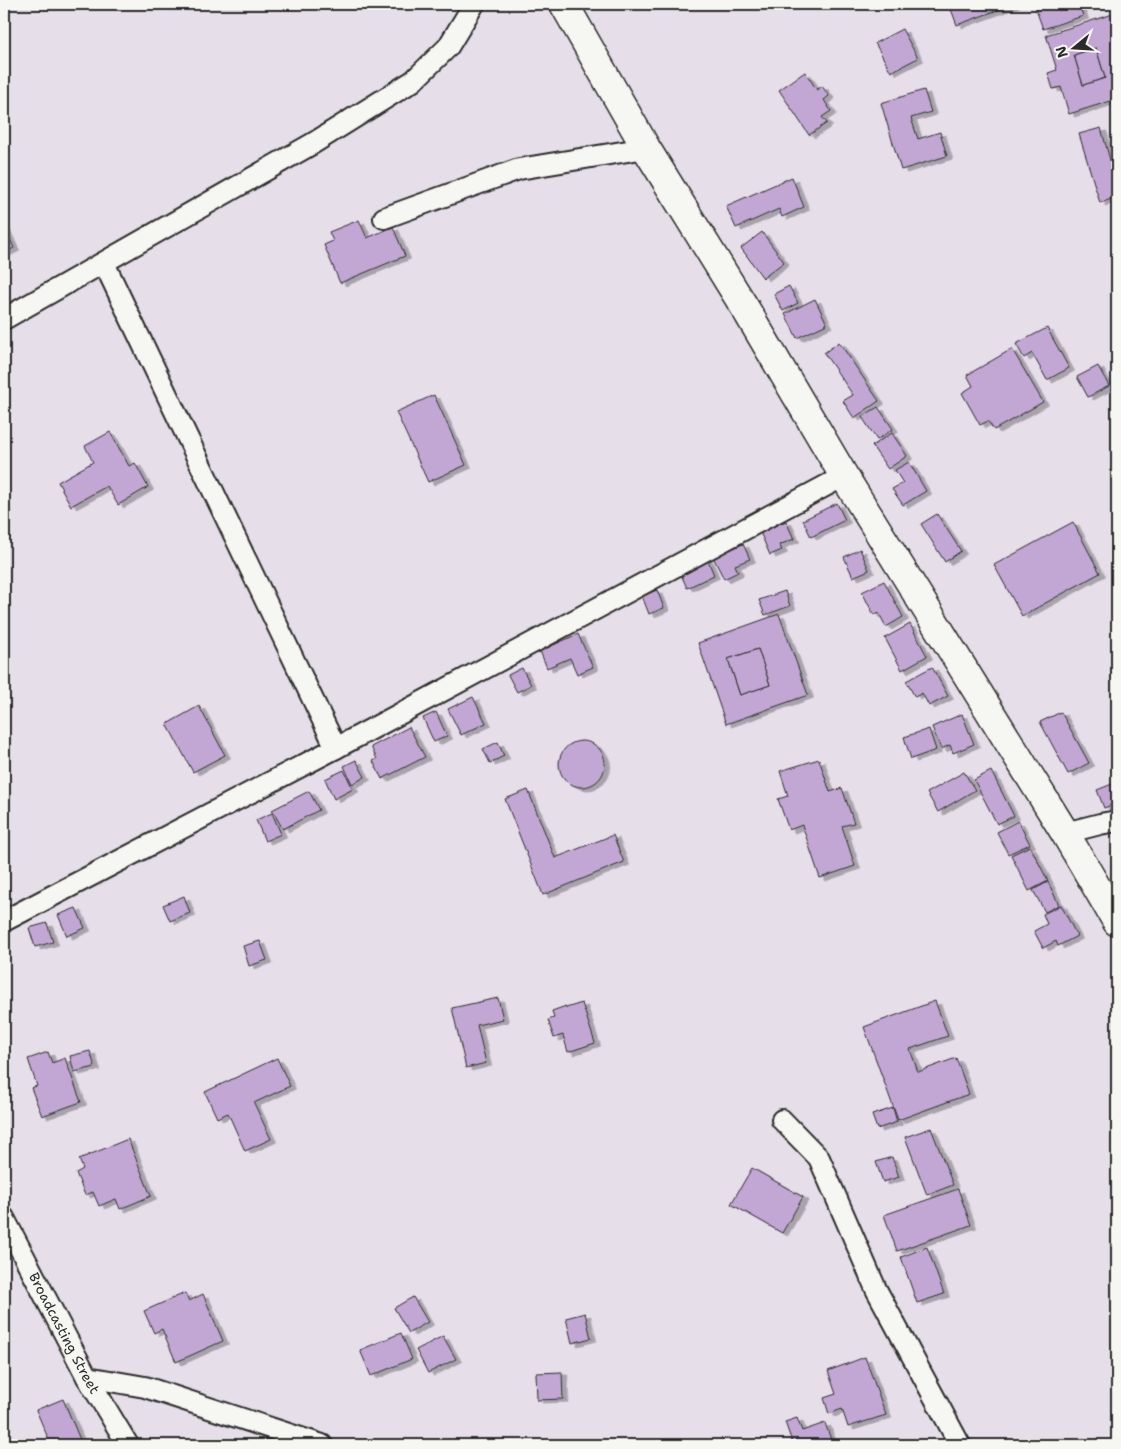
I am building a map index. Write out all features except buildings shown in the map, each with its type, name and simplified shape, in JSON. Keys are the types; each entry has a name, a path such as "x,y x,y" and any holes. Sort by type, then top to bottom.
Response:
{"main road":[{"path":"564,4 646,148 745,308 844,476 1065,833 1117,922"}],"street":[{"path":"4,319 312,144 413,80 448,47 474,4"},
{"path":"384,218 519,169 646,148"},
{"path":"104,263 336,748"},
{"path":"4,921 336,748 844,476"},
{"path":"1065,833 1117,821"},
{"path":"782,1120 819,1158 876,1289 960,1445"},
{"name":"Broadcasting Street","path":"4,1218 87,1377 128,1445"},
{"path":"87,1377 145,1387 322,1445"}]}
